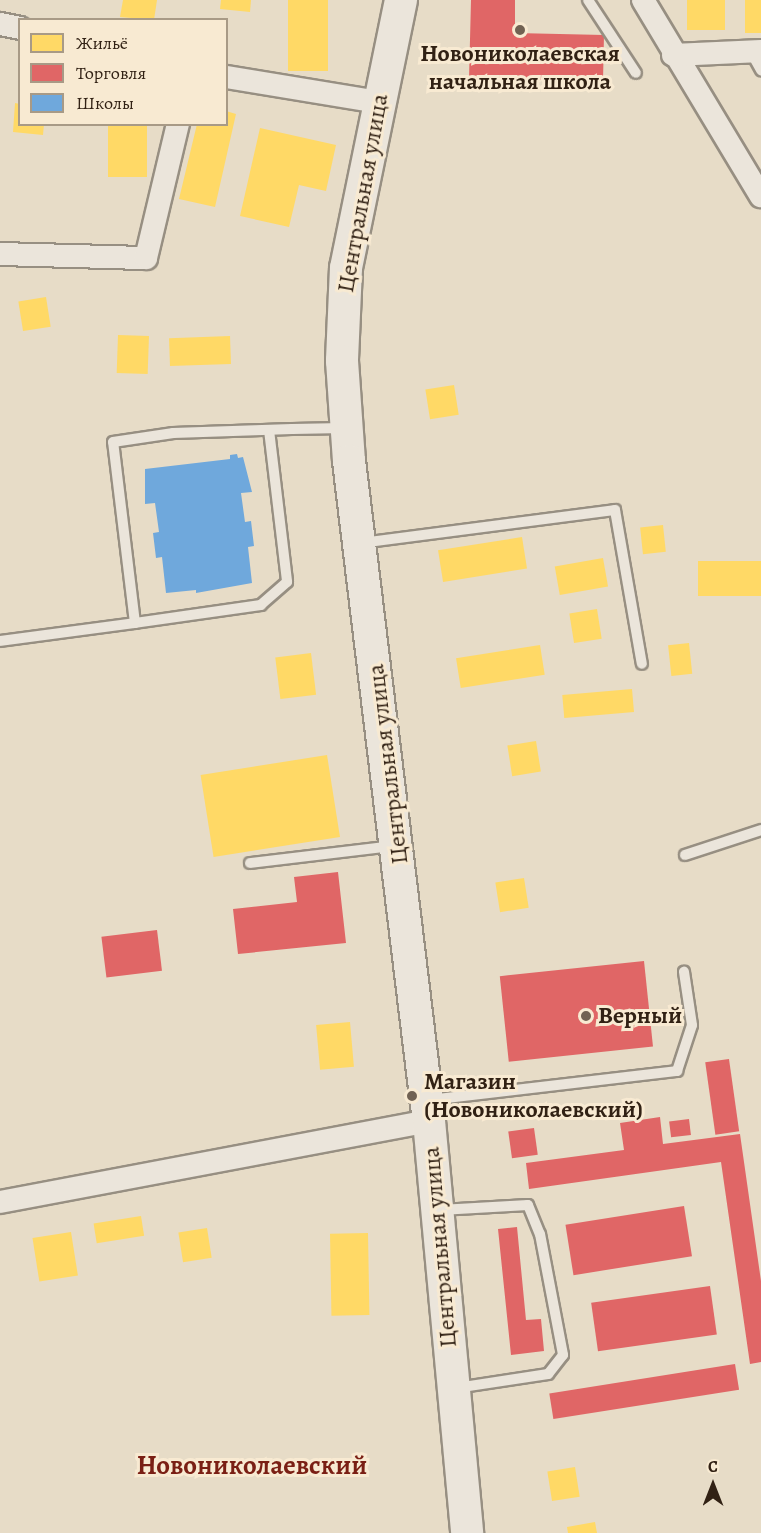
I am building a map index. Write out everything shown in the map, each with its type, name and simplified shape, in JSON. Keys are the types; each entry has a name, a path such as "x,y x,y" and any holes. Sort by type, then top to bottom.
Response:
{"main road":[{"name":"Центральная улица","path":"401,0 346,268 342,361 347,428 428,1111 467,1533"}],"street":[{"path":"643,0 673,55 761,195"},
{"path":"0,24 18,28"},
{"path":"673,55 757,57"},
{"path":"228,77 379,102"},
{"path":"0,254 146,258 178,126"},
{"path":"0,1202 428,1111"}],"lane":[{"path":"588,0 636,73"},
{"path":"135,623 113,442 173,433 347,428"},
{"path":"0,641 261,605 287,582 269,430"},
{"path":"361,543 615,510 642,664"},
{"path":"685,855 761,830"},
{"path":"250,863 398,845"},
{"path":"428,1111 677,1071 692,1025 684,972"},
{"path":"437,1210 528,1205 540,1234 563,1354 548,1374 453,1388"}],"building: Жильё":[{"path":"123,0 157,0 154,18 120,17"},
{"path":"221,0 251,0 250,12 220,9"},
{"path":"288,0 328,0 328,71 288,71"},
{"path":"687,0 725,0 725,30 687,30"},
{"path":"745,0 761,0 761,33 745,33"},
{"path":"15,103 18,104 18,126 44,126 43,135 13,132"},
{"path":"228,112 236,114 215,207 179,199 197,126 228,126"},
{"path":"108,126 147,126 147,177 108,177"},
{"path":"260,128 336,145 326,191 299,185 289,227 240,216"},
{"path":"46,297 51,327 23,331 18,301"},
{"path":"118,335 149,336 148,374 117,373"},
{"path":"230,336 231,364 170,366 169,338"},
{"path":"454,385 459,415 430,419 425,390"},
{"path":"663,525 666,552 643,554 640,527"},
{"path":"522,537 527,569 443,582 438,550"},
{"path":"603,558 608,587 560,595 555,567"},
{"path":"698,561 761,561 761,596 698,596"},
{"path":"597,609 602,639 574,643 569,613"},
{"path":"689,643 692,674 671,676 668,645"},
{"path":"540,645 545,675 461,688 456,658"},
{"path":"311,653 316,695 280,699 275,657"},
{"path":"632,689 634,712 564,718 562,695"},
{"path":"536,741 541,772 512,776 507,746"},
{"path":"327,755 340,837 214,857 201,775"},
{"path":"524,878 529,908 500,912 495,883"},
{"path":"350,1022 354,1067 320,1070 316,1025"},
{"path":"141,1216 144,1236 97,1243 94,1224"},
{"path":"207,1228 212,1258 183,1262 178,1233"},
{"path":"71,1232 78,1275 39,1282 32,1238"},
{"path":"368,1233 369,1315 331,1316 330,1234"},
{"path":"575,1467 580,1497 552,1501 547,1471"},
{"path":"595,1522 597,1533 568,1533 567,1527"}],"building: Торговля":[{"path":"471,0 515,0 515,33 604,35 603,81 469,79"},
{"path":"338,872 346,943 238,954 233,909 297,902 294,877"},
{"path":"157,930 162,971 106,978 101,937"},
{"path":"644,961 653,1047 509,1062 500,976"},
{"path":"729,1059 739,1131 715,1135 705,1062"},
{"path":"660,1117 663,1144 740,1134 761,1281 761,1362 750,1364 721,1162 529,1189 526,1163 624,1150 620,1123"},
{"path":"689,1119 691,1135 671,1137 669,1121"},
{"path":"534,1128 538,1155 512,1158 508,1132"},
{"path":"684,1206 692,1256 573,1275 565,1225"},
{"path":"517,1227 526,1320 541,1319 544,1351 511,1355 498,1229"},
{"path":"710,1286 717,1335 598,1351 591,1303"},
{"path":"735,1364 739,1390 553,1419 549,1393"}],"building: Школы":[{"path":"237,454 238,458 243,457 252,492 241,493 245,522 251,521 254,546 248,547 252,583 196,593 196,590 166,593 162,557 156,558 153,533 159,532 155,503 145,504 145,469 230,459 230,455"}],"place":[{"name":"Новониколаевская начальная школа","path":"520,30"},
{"name":"Верный","path":"586,1016"},
{"name":"Магазин (Новониколаевский)","path":"412,1096"}],"district":[{"name":"Новониколаевский","path":"252,1466"}]}
